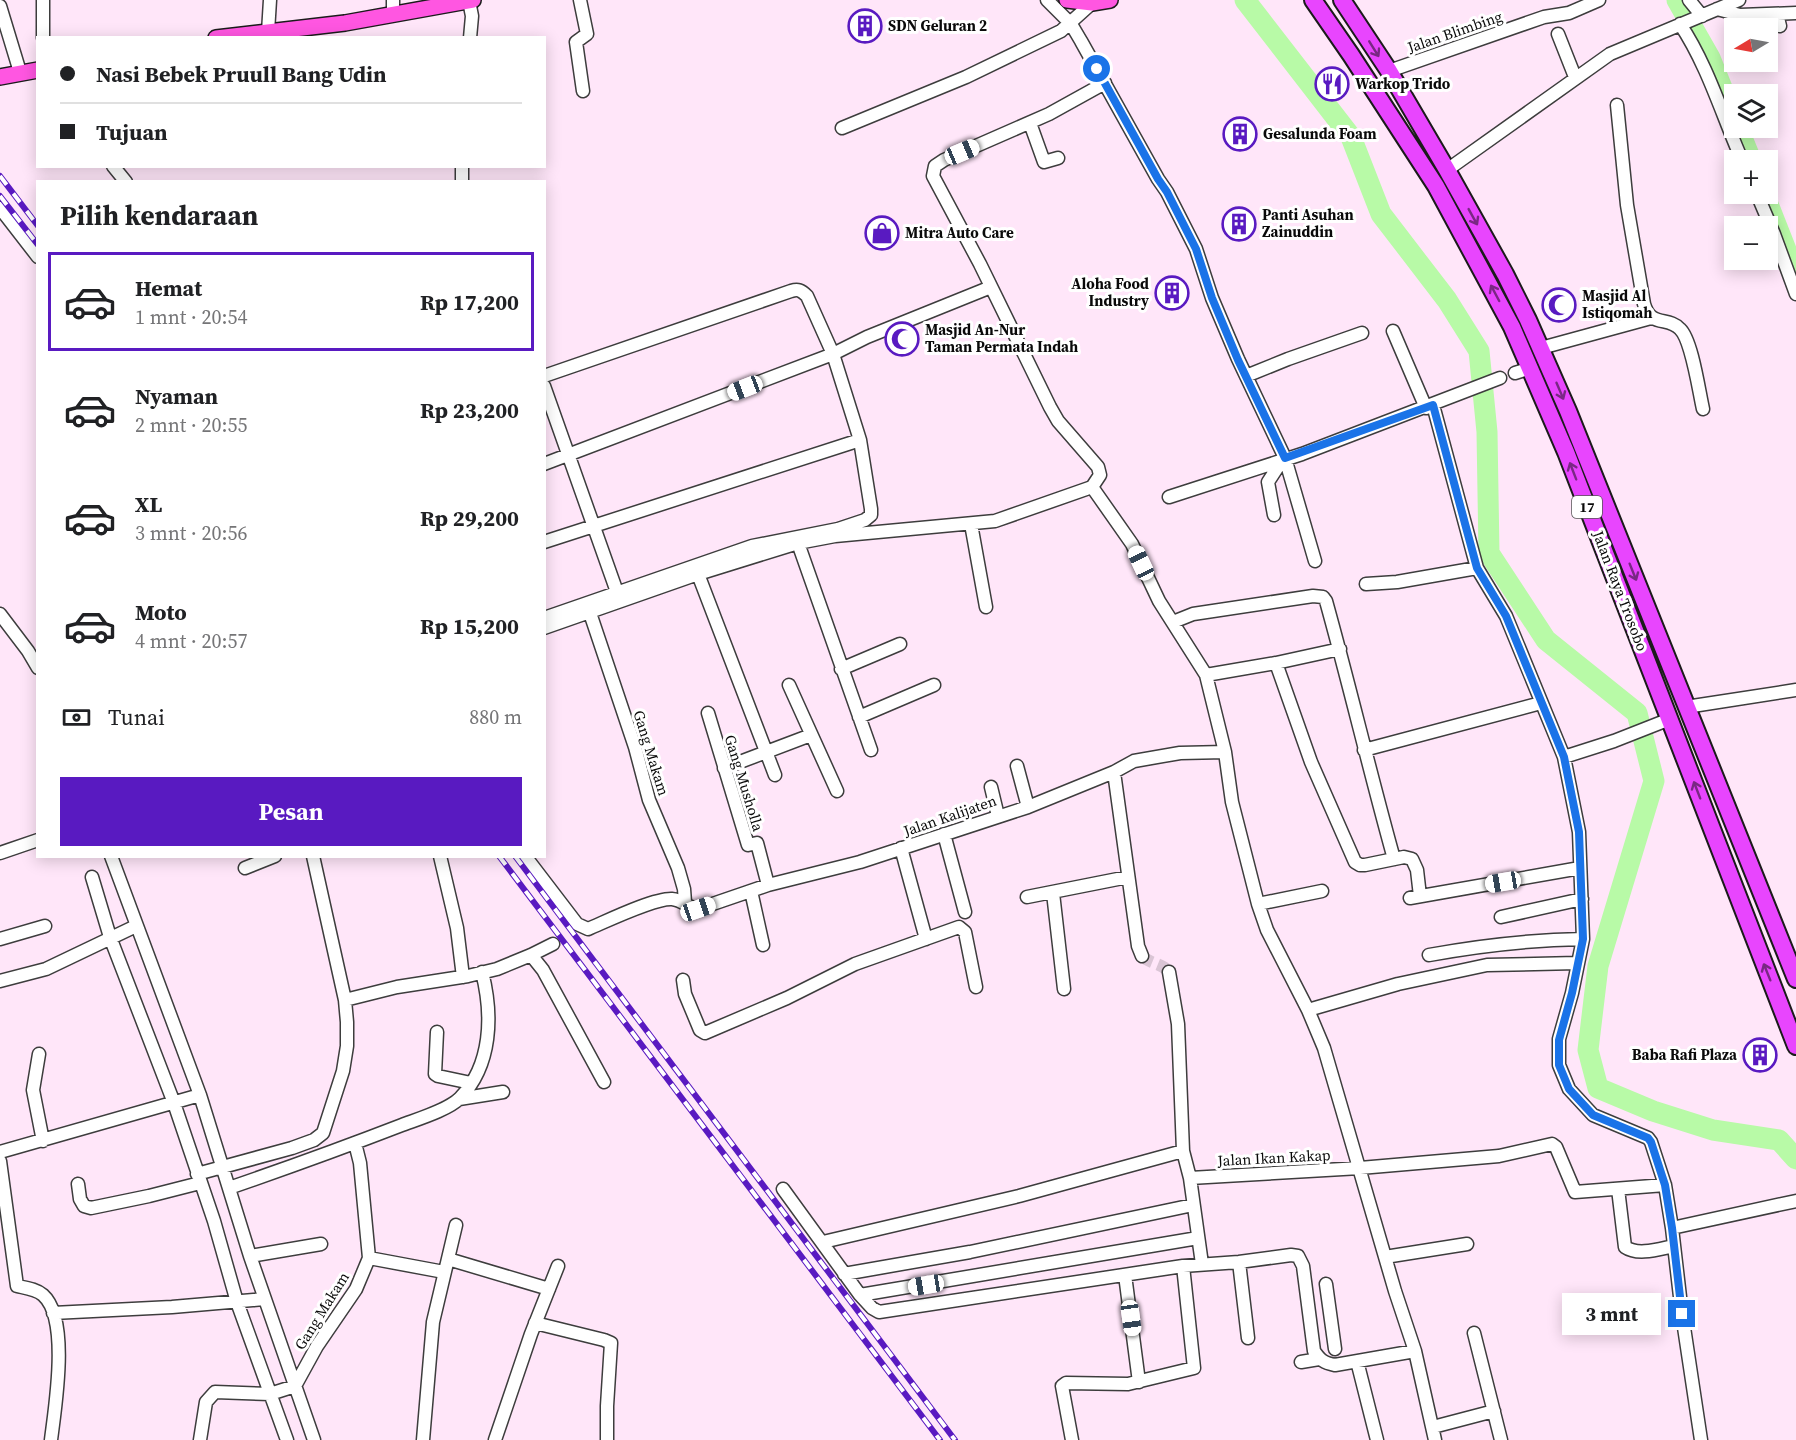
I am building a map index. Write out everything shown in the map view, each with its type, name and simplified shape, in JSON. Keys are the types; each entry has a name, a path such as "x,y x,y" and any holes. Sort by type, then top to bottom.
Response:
{"highway":[{"name":"Jalan Raya Trosobo","path":"1313,0 1436,186 1476,256 1512,327 1523,371 1566,452 1663,722 1788,1005 1796,1046"},
{"name":"Jalan Raya Trosobo","path":"1342,0 1389,71 1447,170 1504,274 1540,348 1568,411 1796,979"}],"main road":[{"path":"233,36 303,29 393,8 471,0"},
{"path":"1067,0 1092,3 1110,0"},
{"path":"0,77 32,72"}],"street":[{"path":"43,0 43,36"},
{"path":"268,32 270,0"},
{"path":"470,36 471,0"},
{"path":"580,0 587,34 576,42 583,91"},
{"path":"1047,0 1071,24 1167,192 1196,249 1212,298 1284,459 1315,561"},
{"name":"Jalan Blimbing","path":"1389,71 1544,17 1569,13 1599,0"},
{"path":"1689,0 1690,38 1738,150"},
{"path":"1447,170 1610,54 1739,0"},
{"path":"842,128 966,77 1061,31 1092,3"},
{"path":"0,6 5,39 32,72"},
{"path":"1717,9 1740,15 1779,20 1796,13"},
{"path":"1558,34 1575,77"},
{"path":"546,627 698,574 798,543 835,536 1003,519 1092,487 1100,475 1098,467 1058,421 1050,407 991,287 935,183 933,171 935,166 944,160 1030,123 1105,83"},
{"path":"1617,105 1627,205 1646,312 1651,318 1679,327 1684,333 1703,410"},
{"path":"1030,123 1044,162 1058,158"},
{"path":"115,168 124,180"},
{"path":"1760,204 1796,294"},
{"path":"0,208 36,254"},
{"path":"546,463 833,354 867,337 991,287"},
{"path":"546,375 797,290 807,296 833,354 860,440 871,509 871,515 865,520 838,529 764,542 546,617"},
{"path":"1540,348 1651,318"},
{"path":"1393,331 1430,406 1475,562 1506,616 1564,757 1579,832 1583,939 1559,1040 1559,1065 1569,1089 1593,1115 1648,1138 1651,1142 1665,1185 1701,1440"},
{"path":"1246,376 1362,333"},
{"path":"1169,497 1284,459 1498,379"},
{"path":"546,392 617,592"},
{"path":"546,541 860,440"},
{"path":"1274,515 1268,482 1284,459"},
{"path":"1092,487 1132,544 1159,601 1206,675 1225,752 1232,801 1258,904 1267,930 1308,1010 1324,1048 1415,1351 1435,1440"},
{"path":"971,524 986,608"},
{"path":"798,543 871,750"},
{"path":"1366,585 1397,582 1475,562"},
{"path":"698,574 775,775"},
{"path":"1170,618 1317,595 1326,601 1394,859"},
{"name":"Gang Makam","path":"590,613 635,747 649,800 678,868 685,902"},
{"path":"0,614 36,665"},
{"path":"841,669 900,644"},
{"path":"1206,675 1340,649"},
{"path":"1276,663 1311,762 1356,862 1360,866 1408,857 1414,862 1415,897 1580,868"},
{"path":"789,685 837,791"},
{"path":"859,717 934,685"},
{"path":"1686,707 1796,690"},
{"path":"1364,750 1541,703"},
{"name":"Gang Musholla","path":"708,713 748,845 757,843 768,885"},
{"path":"1564,757 1663,722"},
{"path":"724,768 811,735"},
{"name":"Jalan Kalijaten","path":"527,858 577,924 588,929 656,901 669,899 685,902 698,909 768,885 860,862 1028,807 1114,772 1128,764 1180,753 1225,752"},
{"path":"1017,766 1028,807"},
{"path":"1114,772 1138,946 1142,956"},
{"path":"991,786 998,816"},
{"path":"944,834 965,912"},
{"path":"0,853 36,841"},
{"path":"901,848 926,939"},
{"path":"112,858 133,927 198,1096 219,1168 229,1188 250,1256 282,1391 287,1440"},
{"path":"245,868 270,858"},
{"path":"313,858 346,1011 347,1046 328,1143"},
{"path":"440,858 457,928 476,978 488,1035 486,1052 466,1082 459,1099"},
{"path":"92,877 112,936 178,1102 240,1302 282,1391 314,1440"},
{"path":"1027,897 1128,878"},
{"path":"752,891 763,945"},
{"path":"1258,904 1322,891"},
{"path":"1053,893 1064,989"},
{"path":"1501,917 1582,899"},
{"path":"0,939 45,926"},
{"path":"0,981 46,969 133,927"},
{"path":"682,981 700,1030 705,1033 788,998 855,964 959,927 963,929 976,987"},
{"path":"1429,955 1490,944 1583,939"},
{"path":"346,1011 397,987 476,978 537,963 553,944"},
{"path":"537,963 604,1082"},
{"path":"1308,1010 1398,984 1487,965 1577,963"},
{"path":"1169,972 1178,1024 1183,1151 1190,1178 1202,1264"},
{"path":"437,1032 435,1074 466,1082"},
{"path":"39,1054 33,1090 43,1141"},
{"path":"78,1184 80,1199 84,1206 91,1208 149,1196 219,1168 301,1153 314,1140 328,1143 355,1143 429,1114 459,1099 503,1092"},
{"path":"0,1152 198,1096"},
{"path":"229,1188 301,1153 328,1143"},
{"name":"Gang Makam","path":"282,1391 317,1346 356,1289 369,1258 360,1163 355,1143"},
{"name":"Jalan Ikan Kakap","path":"1190,1178 1360,1168 1499,1156 1552,1144 1556,1147 1575,1192 1618,1189"},
{"path":"823,1242 1019,1196 1183,1151"},
{"path":"0,1161 17,1286 31,1288 45,1296 53,1312 59,1353 51,1440"},
{"path":"1665,1185 1618,1189 1625,1247 1630,1250 1648,1251 1674,1246"},
{"path":"783,1189 860,1295 879,1312 1183,1266 1291,1255 1298,1256 1303,1266 1312,1341 1319,1359 1335,1365 1415,1351"},
{"path":"1672,1228 1796,1201"},
{"path":"844,1274 970,1252 1193,1205"},
{"path":"423,1440 433,1322 456,1225"},
{"path":"860,1295 1198,1238"},
{"path":"250,1256 321,1244"},
{"path":"1385,1257 1467,1244"},
{"path":"369,1258 444,1272"},
{"path":"448,1259 549,1289"},
{"path":"1239,1262 1248,1338"},
{"path":"495,1440 535,1323 558,1266"},
{"path":"1072,1440 1062,1386 1068,1383 1128,1384 1194,1368 1183,1266"},
{"path":"1125,1275 1139,1382"},
{"path":"1326,1284 1335,1349"},
{"path":"53,1312 261,1300"},
{"path":"535,1323 611,1343 607,1440"},
{"path":"1474,1333 1501,1440"},
{"path":"1312,1341 1335,1349 1351,1362 1377,1440"},
{"path":"1301,1362 1319,1359"},
{"path":"200,1440 206,1402 211,1394 215,1392 282,1391"},
{"path":"1433,1427 1494,1412"}],"waterway":[{"path":"1245,0 1351,137 1381,214 1447,300 1479,351 1487,432 1489,553 1546,640 1637,713 1654,781 1598,966 1588,1050 1598,1088 1653,1111 1713,1130 1779,1140 1796,1159"},
{"path":"1677,0 1710,58 1724,93"},
{"path":"1742,138 1747,150"},
{"path":"1768,204 1796,275"}],"tunnel":[{"path":"1142,956 1169,972"}],"railway":[{"path":"0,176 36,223"},
{"path":"0,196 36,242"},
{"path":"501,858 940,1440"},
{"path":"517,858 955,1440"}],"place":[{"name":"SDN Geluran 2","path":"865,26"},
{"name":"Warkop Trido","path":"1332,84"},
{"name":"Gesalunda Foam","path":"1240,134"},
{"name":"Panti Asuhan Zainuddin","path":"1239,224"},
{"name":"Mitra Auto Care","path":"882,233"},
{"name":"Aloha Food Industry","path":"1172,293"},
{"name":"Masjid Al Istiqomah","path":"1559,305"},
{"name":"Masjid An-Nur Taman Permata Indah","path":"902,339"},
{"name":"Baba Rafi Plaza","path":"1760,1055"}],"route":[{"path":"1097,69 1167,192 1196,249 1212,298 1238,360 1285,458 1302,454 1433,405 1477,568 1506,616 1564,757 1579,832 1583,939 1559,1040 1559,1065 1569,1089 1593,1115 1648,1138 1651,1142 1665,1185 1682,1314"}]}
